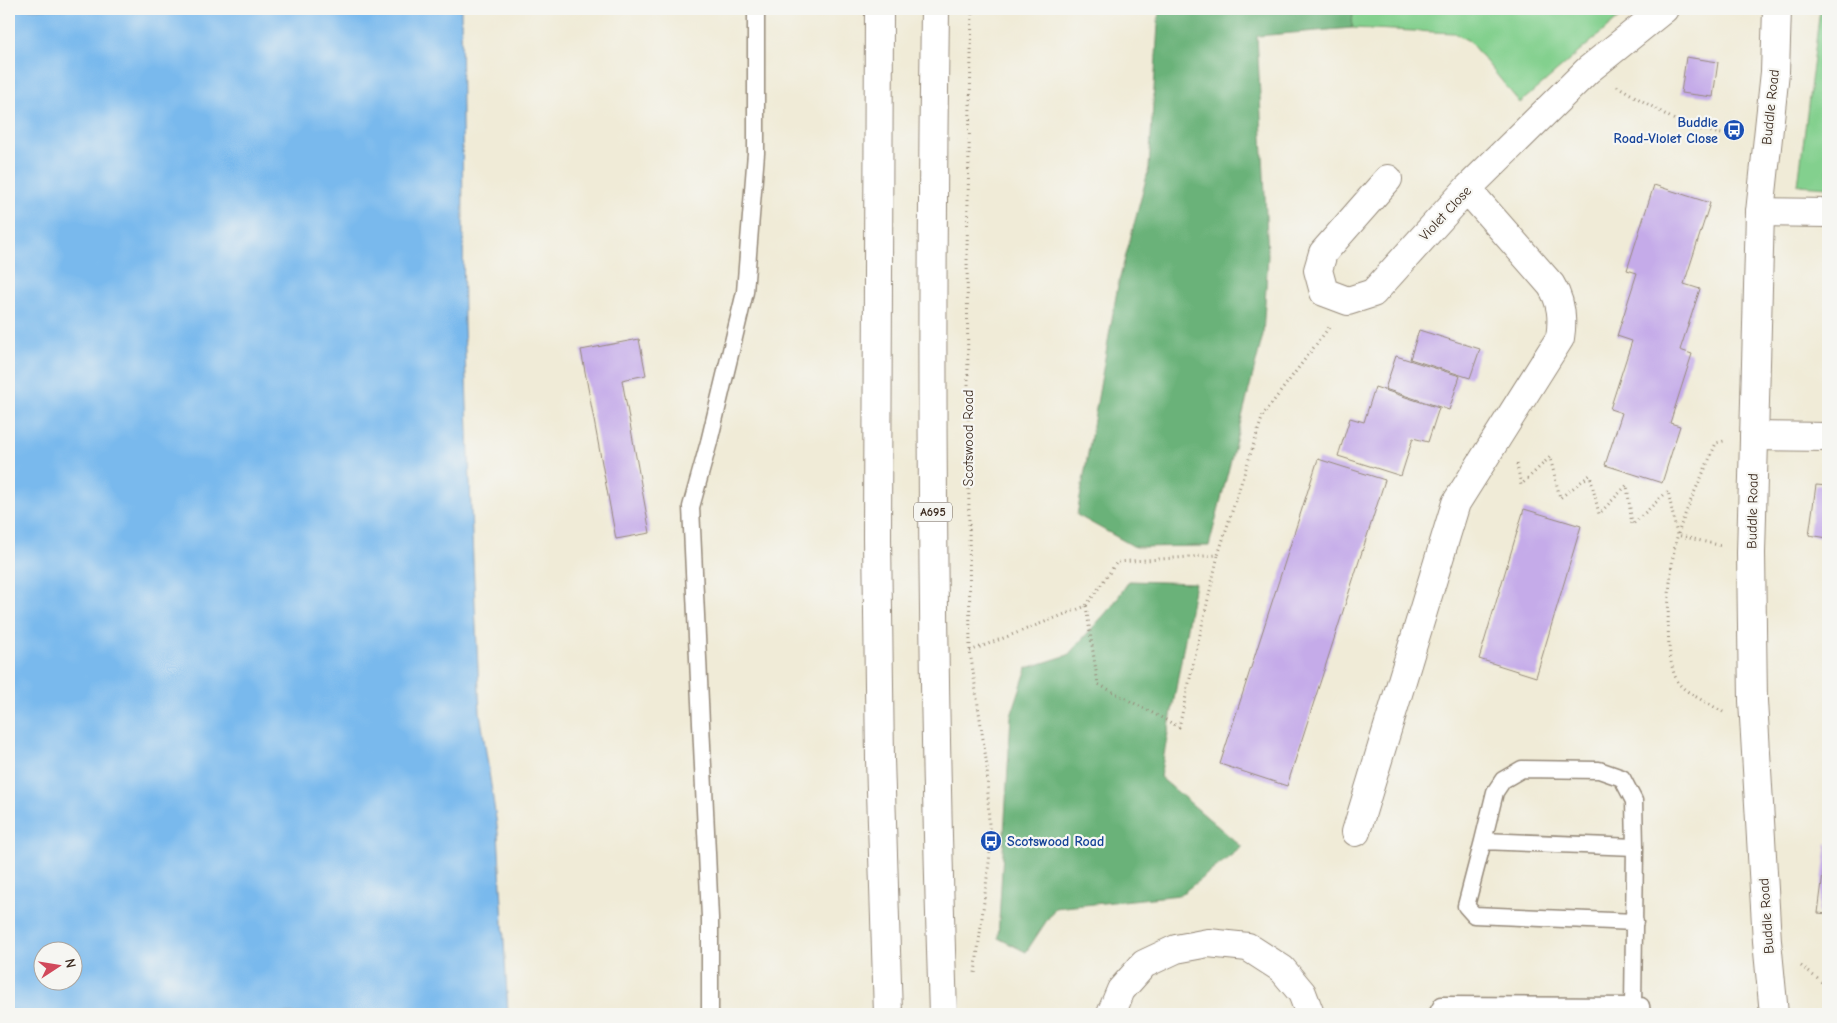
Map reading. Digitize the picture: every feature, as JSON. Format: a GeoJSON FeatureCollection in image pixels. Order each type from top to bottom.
{"type":"FeatureCollection","features":[{"type":"Feature","properties":{"kind":"street"},"geometry":{"type":"LineString","coordinates":[[879,9],[877,538],[880,759],[888,1014]]}},
{"type":"Feature","properties":{"kind":"street","name":"A695"},"geometry":{"type":"LineString","coordinates":[[935,9],[932,395],[934,652],[943,1014]]}},
{"type":"Feature","properties":{"kind":"street","name":"Violet Close"},"geometry":{"type":"LineString","coordinates":[[1348,302],[1373,292],[1467,189],[1588,70],[1664,9]]}},
{"type":"Feature","properties":{"kind":"street","name":"Buddle Road"},"geometry":{"type":"LineString","coordinates":[[1774,1014],[1767,941],[1754,730],[1751,552],[1760,212],[1775,72],[1777,9]]}},
{"type":"Feature","properties":{"kind":"street"},"geometry":{"type":"LineString","coordinates":[[1348,302],[1324,292],[1318,270],[1323,253],[1388,179]]}},
{"type":"Feature","properties":{"kind":"street"},"geometry":{"type":"LineString","coordinates":[[1356,832],[1456,503],[1560,338],[1562,328],[1558,296],[1551,285],[1467,189]]}},
{"type":"Feature","properties":{"kind":"street"},"geometry":{"type":"LineString","coordinates":[[1760,212],[1828,212]]}},
{"type":"Feature","properties":{"kind":"street"},"geometry":{"type":"LineString","coordinates":[[1754,436],[1828,437]]}},
{"type":"Feature","properties":{"kind":"street"},"geometry":{"type":"LineString","coordinates":[[1112,1014],[1121,990],[1144,964],[1176,949],[1208,943],[1248,947],[1282,969],[1302,992],[1310,1014]]}},
{"type":"Feature","properties":{"kind":"lane"},"geometry":{"type":"LineString","coordinates":[[710,1014],[710,918],[691,507],[709,442],[745,292],[756,153],[756,9]]}},
{"type":"Feature","properties":{"kind":"lane"},"geometry":{"type":"LineString","coordinates":[[1437,1014],[1442,1005],[1637,1010],[1634,800],[1622,778],[1599,770],[1522,769],[1503,780],[1495,792],[1466,906],[1474,915],[1635,922]]}},
{"type":"Feature","properties":{"kind":"lane"},"geometry":{"type":"LineString","coordinates":[[1483,840],[1635,847]]}},
{"type":"Feature","properties":{"kind":"path","name":"Scotswood Road"},"geometry":{"type":"LineString","coordinates":[[972,9],[967,249],[970,651],[987,766],[990,854],[974,976]]}},
{"type":"Feature","properties":{"kind":"path"},"geometry":{"type":"LineString","coordinates":[[1588,70],[1686,126],[1766,145]]}},
{"type":"Feature","properties":{"kind":"path"},"geometry":{"type":"LineString","coordinates":[[1086,606],[1098,684],[1179,728],[1218,554],[1263,415],[1348,302]]}},
{"type":"Feature","properties":{"kind":"path"},"geometry":{"type":"LineString","coordinates":[[1754,436],[1716,443],[1677,535],[1672,570],[1668,627],[1672,671],[1681,686],[1754,730]]}},
{"type":"Feature","properties":{"kind":"path"},"geometry":{"type":"LineString","coordinates":[[1516,459],[1521,485],[1550,457],[1560,498],[1590,475],[1599,514],[1627,485],[1632,525],[1668,491],[1677,535]]}},
{"type":"Feature","properties":{"kind":"path"},"geometry":{"type":"LineString","coordinates":[[1677,535],[1751,552]]}},
{"type":"Feature","properties":{"kind":"path"},"geometry":{"type":"LineString","coordinates":[[970,651],[1086,606],[1117,562],[1218,554]]}},
{"type":"Feature","properties":{"kind":"green space"},"geometry":{"type":"Polygon","coordinates":[[[1159,9],[1353,9],[1352,28],[1257,36],[1268,255],[1263,335],[1209,546],[1135,547],[1077,515],[1118,285],[1149,168],[1159,9]]]}},
{"type":"Feature","properties":{"kind":"green space"},"geometry":{"type":"Polygon","coordinates":[[[1353,9],[1629,9],[1520,103],[1469,41],[1454,33],[1352,28],[1353,9]]]}},
{"type":"Feature","properties":{"kind":"green space"},"geometry":{"type":"Polygon","coordinates":[[[1820,9],[1828,9],[1828,187],[1798,185],[1820,9]]]}},
{"type":"Feature","properties":{"kind":"green space"},"geometry":{"type":"Polygon","coordinates":[[[1129,581],[1195,583],[1160,777],[1242,847],[1180,895],[1055,908],[1026,952],[998,938],[1011,716],[1027,668],[1068,655],[1112,606],[1129,581]]]}},
{"type":"Feature","properties":{"kind":"water"},"geometry":{"type":"Polygon","coordinates":[[[9,9],[461,9],[464,326],[480,712],[498,832],[508,1014],[9,1014],[9,9]]]}},
{"type":"Feature","properties":{"kind":"building"},"geometry":{"type":"Polygon","coordinates":[[[1686,57],[1718,62],[1713,97],[1681,93],[1686,57]]]}},
{"type":"Feature","properties":{"kind":"building"},"geometry":{"type":"Polygon","coordinates":[[[1654,185],[1710,203],[1684,284],[1700,289],[1680,350],[1692,354],[1670,423],[1680,426],[1662,483],[1605,465],[1622,413],[1610,409],[1632,341],[1617,336],[1637,273],[1627,270],[1654,185]]]}},
{"type":"Feature","properties":{"kind":"building"},"geometry":{"type":"Polygon","coordinates":[[[1419,330],[1480,349],[1470,378],[1410,359],[1419,330]]]}},
{"type":"Feature","properties":{"kind":"building"},"geometry":{"type":"Polygon","coordinates":[[[639,339],[646,375],[622,380],[650,533],[616,539],[581,350],[639,339]]]}},
{"type":"Feature","properties":{"kind":"building"},"geometry":{"type":"Polygon","coordinates":[[[1396,356],[1460,376],[1449,410],[1385,389],[1396,356]]]}},
{"type":"Feature","properties":{"kind":"building"},"geometry":{"type":"Polygon","coordinates":[[[1375,387],[1439,408],[1428,442],[1413,438],[1401,476],[1338,456],[1350,418],[1364,422],[1375,387]]]}},
{"type":"Feature","properties":{"kind":"building"},"geometry":{"type":"Polygon","coordinates":[[[1318,459],[1385,480],[1287,786],[1220,764],[1318,459]]]}},
{"type":"Feature","properties":{"kind":"building"},"geometry":{"type":"Polygon","coordinates":[[[1816,485],[1828,486],[1828,538],[1809,535],[1816,485]]]}},
{"type":"Feature","properties":{"kind":"building"},"geometry":{"type":"Polygon","coordinates":[[[1524,509],[1581,526],[1536,677],[1479,659],[1524,509]]]}},
{"type":"Feature","properties":{"kind":"building"},"geometry":{"type":"Polygon","coordinates":[[[1828,843],[1828,914],[1818,913],[1828,843]]]}},
{"type":"Feature","properties":{"kind":"place","name":"Buddle Road-Violet Close"},"geometry":{"type":"Point","coordinates":[1734,130]}},
{"type":"Feature","properties":{"kind":"place","name":"Scotswood Road"},"geometry":{"type":"Point","coordinates":[991,841]}}]}
